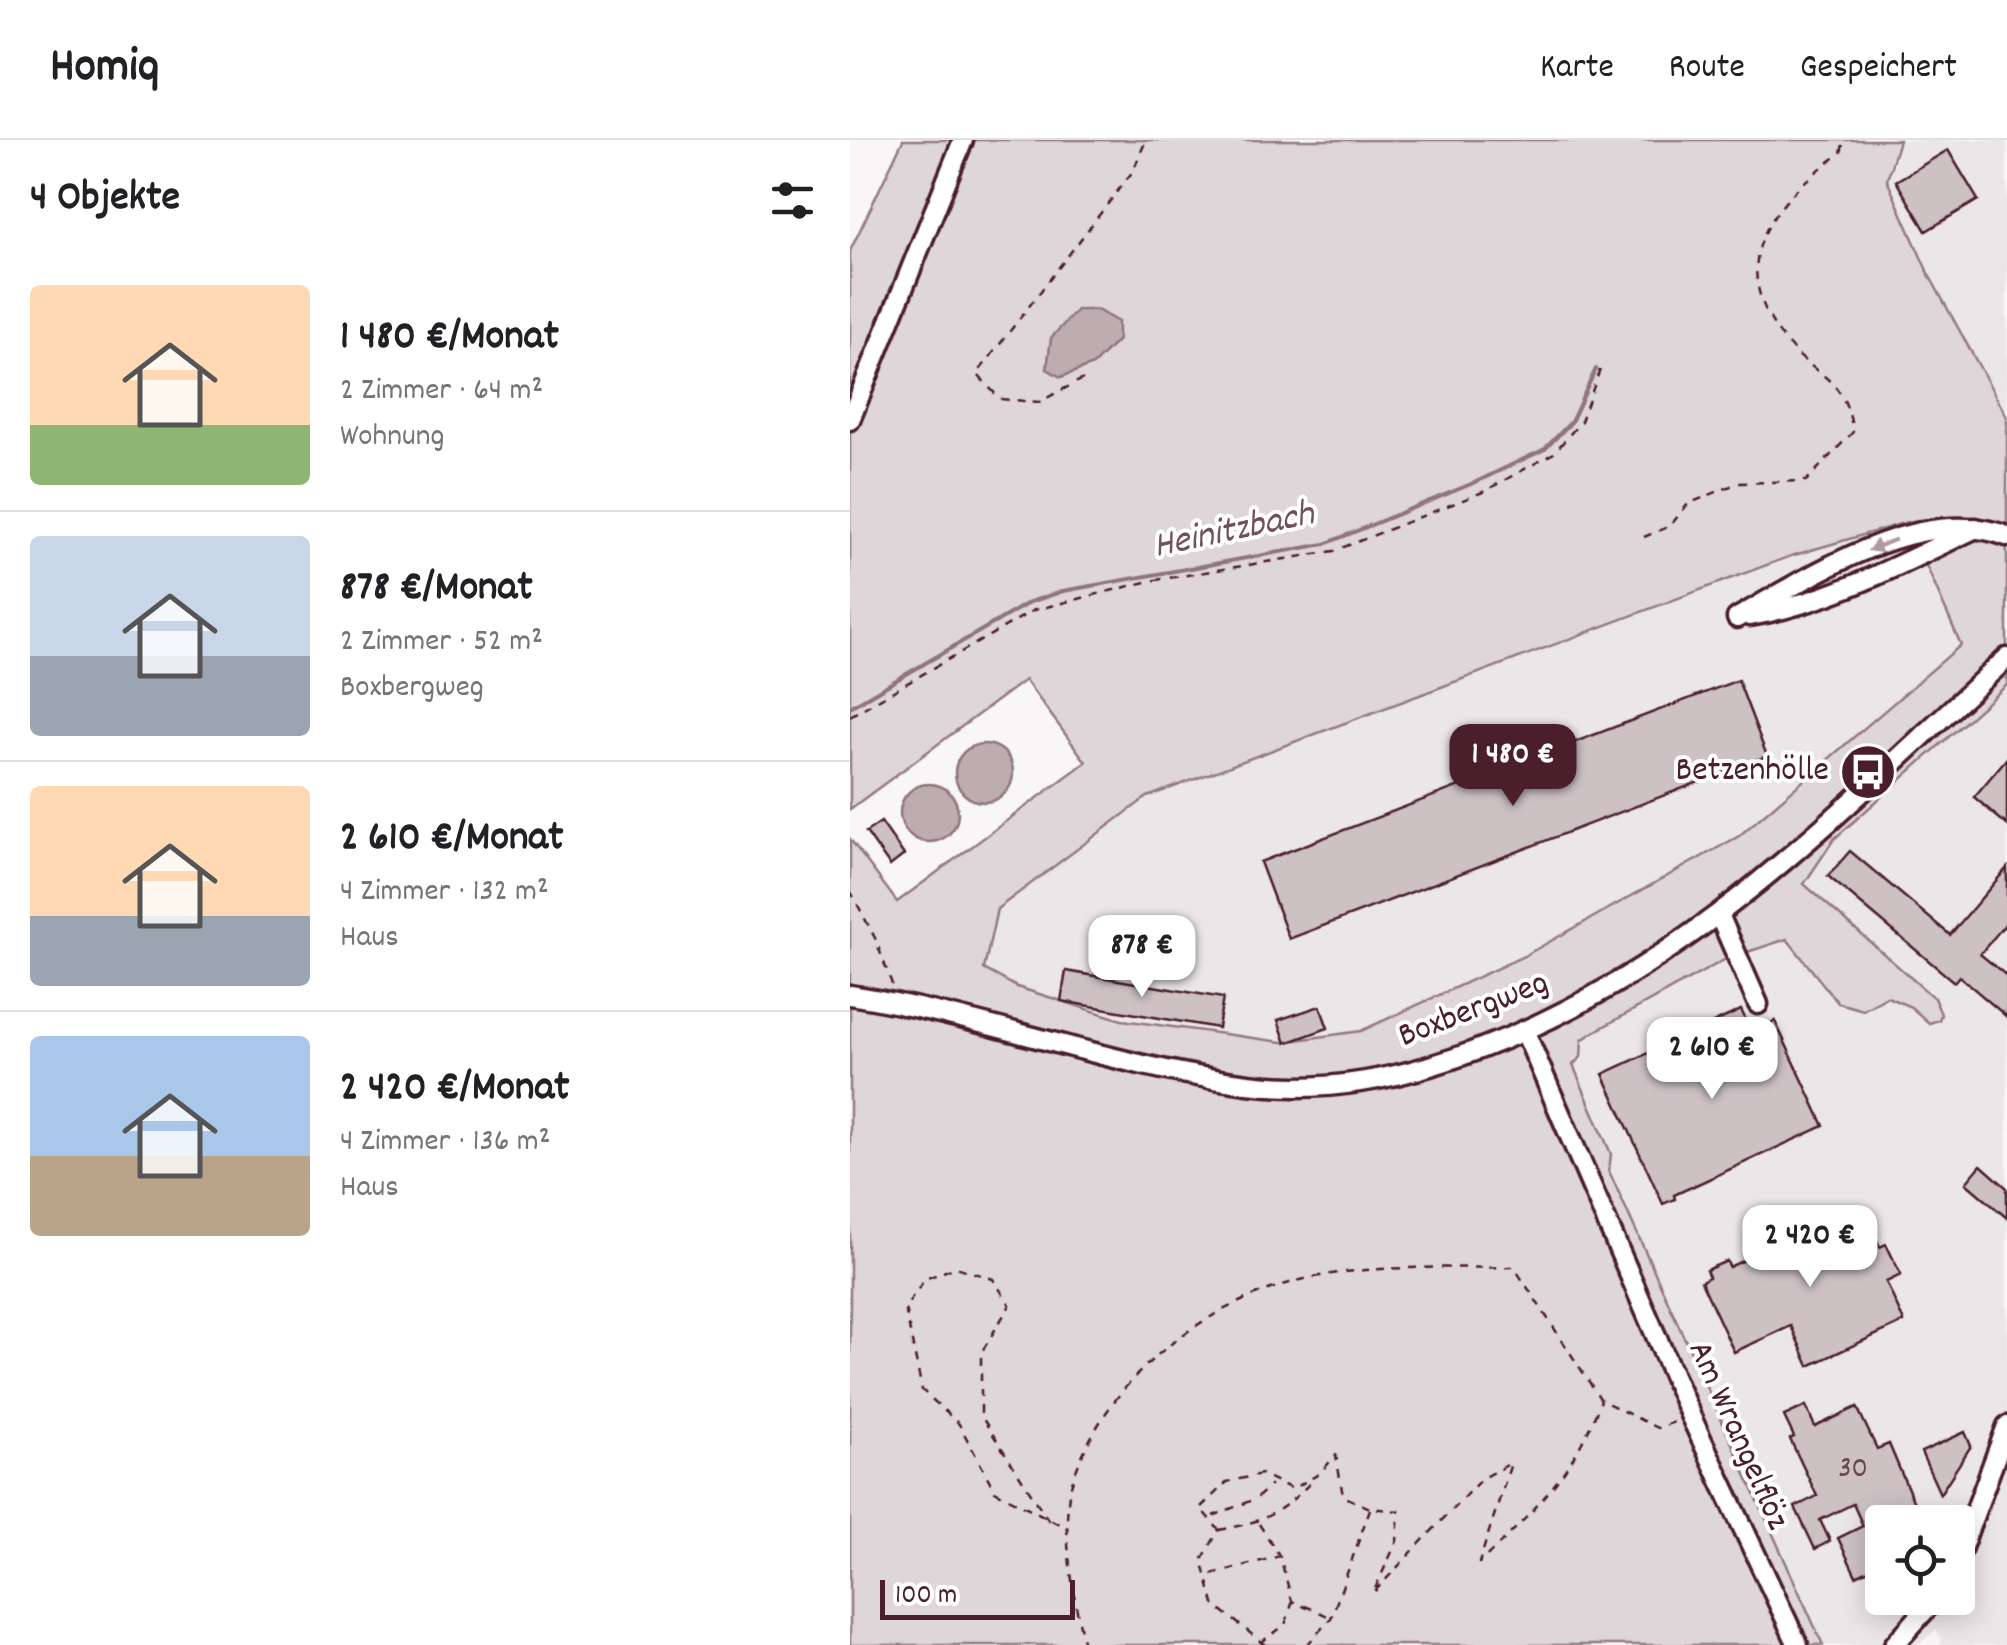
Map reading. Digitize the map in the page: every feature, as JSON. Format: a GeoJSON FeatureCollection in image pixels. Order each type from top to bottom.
{"type":"FeatureCollection","features":[{"type":"Feature","properties":{"kind":"street"},"geometry":{"type":"LineString","coordinates":[[850,420],[963,140]]}},
{"type":"Feature","properties":{"kind":"street"},"geometry":{"type":"LineString","coordinates":[[1976,528],[1913,562],[1851,586],[1777,611],[1736,618],[1817,574],[1910,534],[1958,525],[1976,528],[2007,536]]}},
{"type":"Feature","properties":{"kind":"street","name":"Boxbergweg"},"geometry":{"type":"LineString","coordinates":[[850,995],[1247,1084],[1311,1088],[1377,1082],[1525,1032],[1596,997],[1720,916],[1790,858],[2007,658]]}},
{"type":"Feature","properties":{"kind":"street"},"geometry":{"type":"LineString","coordinates":[[1720,916],[1758,1004]]}},
{"type":"Feature","properties":{"kind":"street","name":"Am Wrangelflöz"},"geometry":{"type":"LineString","coordinates":[[1525,1032],[1691,1417],[1798,1645]]}},
{"type":"Feature","properties":{"kind":"street"},"geometry":{"type":"LineString","coordinates":[[1975,1512],[2007,1426]]}},
{"type":"Feature","properties":{"kind":"street"},"geometry":{"type":"LineString","coordinates":[[1894,1645],[1921,1615]]}},
{"type":"Feature","properties":{"kind":"path"},"geometry":{"type":"LineString","coordinates":[[1083,379],[1039,402],[1000,399],[977,374],[1133,171],[1146,140]]}},
{"type":"Feature","properties":{"kind":"path"},"geometry":{"type":"LineString","coordinates":[[1644,537],[1670,526],[1688,504],[1738,482],[1806,481],[1853,432],[1848,404],[1830,377],[1784,340],[1754,274],[1759,238],[1783,203],[1841,153],[1844,140]]}},
{"type":"Feature","properties":{"kind":"path"},"geometry":{"type":"LineString","coordinates":[[850,716],[1048,605],[1150,581],[1334,551],[1484,492],[1554,454],[1581,421],[1601,367]]}},
{"type":"Feature","properties":{"kind":"path"},"geometry":{"type":"LineString","coordinates":[[850,890],[875,938],[899,1003]]}},
{"type":"Feature","properties":{"kind":"path"},"geometry":{"type":"LineString","coordinates":[[1049,1521],[981,1416],[981,1353],[1010,1305],[993,1279],[975,1273],[956,1268],[925,1279],[905,1308],[922,1390],[959,1424],[995,1491],[1049,1521],[1068,1528]]}},
{"type":"Feature","properties":{"kind":"path"},"geometry":{"type":"LineString","coordinates":[[1084,1645],[1068,1528],[1071,1487],[1110,1402],[1149,1360],[1226,1308],[1292,1282],[1356,1271],[1514,1268],[1601,1400],[1657,1428],[1691,1417]]}},
{"type":"Feature","properties":{"kind":"path"},"geometry":{"type":"LineString","coordinates":[[1258,1522],[1280,1556],[1292,1601],[1285,1624],[1262,1644],[1214,1604],[1210,1575],[1202,1560],[1219,1530],[1258,1522],[1282,1512],[1336,1456],[1343,1496],[1370,1508],[1399,1512],[1397,1541],[1372,1593],[1482,1478],[1511,1463],[1480,1564],[1536,1512],[1586,1440],[1601,1400]]}},
{"type":"Feature","properties":{"kind":"path"},"geometry":{"type":"LineString","coordinates":[[1219,1530],[1212,1517],[1200,1508],[1226,1482],[1260,1474],[1272,1484],[1292,1489],[1319,1474]]}},
{"type":"Feature","properties":{"kind":"path"},"geometry":{"type":"LineString","coordinates":[[1212,1517],[1256,1498],[1272,1484]]}},
{"type":"Feature","properties":{"kind":"path"},"geometry":{"type":"LineString","coordinates":[[1306,1645],[1331,1618],[1370,1508]]}},
{"type":"Feature","properties":{"kind":"path"},"geometry":{"type":"LineString","coordinates":[[1210,1575],[1280,1556]]}},
{"type":"Feature","properties":{"kind":"path"},"geometry":{"type":"LineString","coordinates":[[1292,1601],[1331,1618]]}},
{"type":"Feature","properties":{"kind":"path"},"geometry":{"type":"LineString","coordinates":[[1292,1601],[1307,1608]]}},
{"type":"Feature","properties":{"kind":"shaded area"},"geometry":{"type":"Polygon","coordinates":[[[903,140],[1899,140],[1887,180],[1928,273],[2007,417],[2007,685],[1834,839],[1804,884],[1934,998],[1941,1014],[1939,1020],[1929,1023],[1911,1007],[1887,997],[1863,1010],[1838,1003],[1787,939],[1726,959],[1592,1033],[1582,1040],[1581,1057],[1573,1065],[1611,1154],[1609,1171],[1823,1645],[850,1645],[850,839],[897,902],[1086,762],[1025,680],[850,809],[850,251],[903,140]],[[1907,522],[1791,556],[1147,797],[997,909],[984,969],[1017,987],[1122,1020],[1282,1042],[1361,1031],[1524,956],[1739,836],[1961,645],[1907,522]]]}},
{"type":"Feature","properties":{"kind":"shaded area"},"geometry":{"type":"Polygon","coordinates":[[[1899,140],[2007,140],[2007,486],[1789,230],[1895,165],[1899,140]]]}},
{"type":"Feature","properties":{"kind":"shaded area"},"geometry":{"type":"Polygon","coordinates":[[[1077,310],[1097,310],[1118,322],[1118,340],[1093,365],[1061,377],[1047,369],[1051,338],[1077,310]]]}},
{"type":"Feature","properties":{"kind":"shaded area"},"geometry":{"type":"Polygon","coordinates":[[[1908,522],[1961,646],[1739,836],[1524,956],[1361,1031],[1283,1042],[1122,1020],[1017,987],[984,969],[997,909],[1147,797],[1791,556],[1908,522]]]}},
{"type":"Feature","properties":{"kind":"shaded area"},"geometry":{"type":"Polygon","coordinates":[[[2007,685],[2007,1645],[1939,1645],[1942,1641],[1936,1629],[1918,1645],[1823,1645],[1609,1171],[1611,1154],[1573,1065],[1581,1057],[1582,1040],[1592,1033],[1726,959],[1788,938],[1839,1003],[1877,1004],[1887,997],[1911,1007],[1928,1022],[1934,998],[1804,884],[1834,839],[2007,685]]]}},
{"type":"Feature","properties":{"kind":"shaded area"},"geometry":{"type":"Polygon","coordinates":[[[984,744],[1005,752],[1013,773],[1005,794],[984,802],[963,794],[955,773],[963,752],[984,744]]]}},
{"type":"Feature","properties":{"kind":"shaded area"},"geometry":{"type":"Polygon","coordinates":[[[929,784],[950,792],[958,813],[950,834],[929,842],[908,834],[900,813],[908,792],[929,784]]]}},
{"type":"Feature","properties":{"kind":"building"},"geometry":{"type":"Polygon","coordinates":[[[1948,150],[1978,200],[1926,231],[1896,181],[1948,150]]]}},
{"type":"Feature","properties":{"kind":"building"},"geometry":{"type":"Polygon","coordinates":[[[1738,680],[1767,756],[1289,939],[1260,862],[1738,680]]]}},
{"type":"Feature","properties":{"kind":"building"},"geometry":{"type":"Polygon","coordinates":[[[2007,758],[2007,825],[1974,797],[2007,758]]]}},
{"type":"Feature","properties":{"kind":"building"},"geometry":{"type":"Polygon","coordinates":[[[881,822],[904,855],[890,866],[866,832],[881,822]]]}},
{"type":"Feature","properties":{"kind":"building"},"geometry":{"type":"Polygon","coordinates":[[[1850,851],[1950,935],[2007,868],[2007,922],[1980,954],[2007,976],[2007,1017],[1959,976],[1954,982],[1828,876],[1850,851]]]}},
{"type":"Feature","properties":{"kind":"building"},"geometry":{"type":"Polygon","coordinates":[[[1066,971],[1223,998],[1218,1028],[1061,1001],[1066,971]]]}},
{"type":"Feature","properties":{"kind":"building"},"geometry":{"type":"Polygon","coordinates":[[[1320,1006],[1328,1028],[1286,1043],[1278,1020],[1320,1006]]]}},
{"type":"Feature","properties":{"kind":"building"},"geometry":{"type":"Polygon","coordinates":[[[1741,1010],[1752,1032],[1775,1021],[1824,1126],[1674,1195],[1675,1199],[1663,1204],[1603,1074],[1741,1010]]]}},
{"type":"Feature","properties":{"kind":"building"},"geometry":{"type":"Polygon","coordinates":[[[1981,1165],[2007,1188],[2007,1218],[1966,1183],[1981,1165]]]}},
{"type":"Feature","properties":{"kind":"building"},"geometry":{"type":"Polygon","coordinates":[[[1861,1207],[1880,1247],[1886,1244],[1901,1275],[1886,1282],[1904,1322],[1809,1366],[1791,1326],[1734,1352],[1701,1281],[1709,1277],[1706,1270],[1727,1261],[1729,1267],[1861,1207]]]}},
{"type":"Feature","properties":{"kind":"building"},"geometry":{"type":"Polygon","coordinates":[[[1806,1406],[1815,1427],[1857,1407],[1877,1449],[1889,1444],[1915,1505],[1865,1505],[1865,1572],[1856,1576],[1838,1538],[1863,1526],[1853,1504],[1820,1520],[1830,1541],[1815,1549],[1795,1507],[1817,1496],[1790,1439],[1794,1437],[1784,1416],[1806,1406]]]}},
{"type":"Feature","properties":{"kind":"building"},"geometry":{"type":"Polygon","coordinates":[[[1965,1432],[1971,1446],[1940,1494],[1921,1452],[1965,1432]]]}},
{"type":"Feature","properties":{"kind":"waterway","name":"Heinitzbach"},"geometry":{"type":"LineString","coordinates":[[850,707],[1030,602],[1063,591],[1325,544],[1476,482],[1545,449],[1571,422],[1596,369]]}},
{"type":"Feature","properties":{"kind":"place","name":"Betzenhölle"},"geometry":{"type":"Point","coordinates":[1868,772]}}]}
